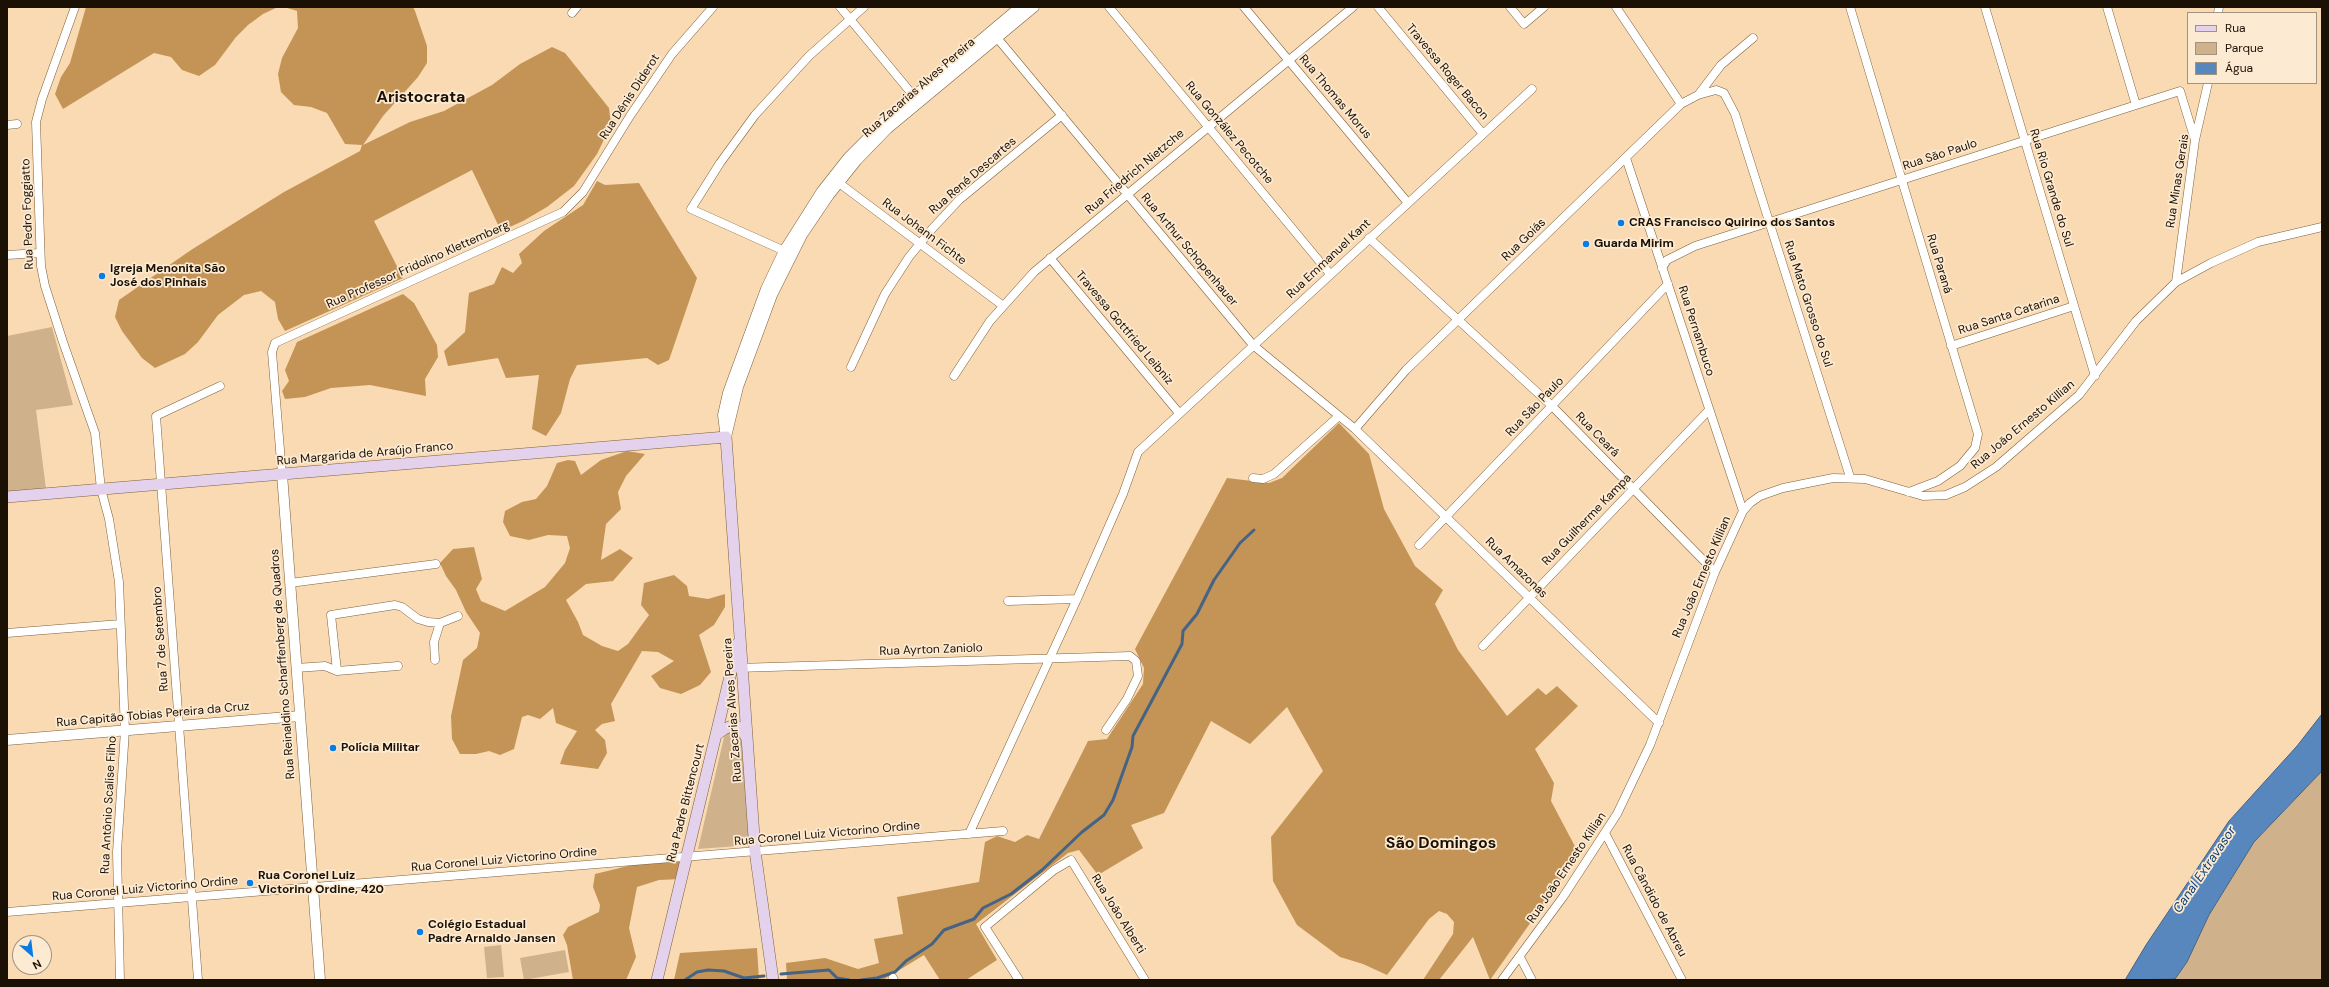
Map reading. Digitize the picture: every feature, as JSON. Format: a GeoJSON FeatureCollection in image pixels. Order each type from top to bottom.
{"type":"FeatureCollection","features":[{"type":"Feature","properties":{"kind":"main road","name":"Rua Margarida de Araújo Franco"},"geometry":{"type":"LineString","coordinates":[[7,497],[726,437]]}},
{"type":"Feature","properties":{"kind":"main road","name":"Rua Zacarias Alves Pereira"},"geometry":{"type":"LineString","coordinates":[[726,437],[741,633]]}},
{"type":"Feature","properties":{"kind":"main road","name":"Rua Padre Bittencourt"},"geometry":{"type":"LineString","coordinates":[[657,980],[716,735],[722,712],[738,668],[741,633]]}},
{"type":"Feature","properties":{"kind":"main road","name":"Rua Zacarias Alves Pereira"},"geometry":{"type":"LineString","coordinates":[[738,668],[747,714],[756,851],[773,980]]}},
{"type":"Feature","properties":{"kind":"main road"},"geometry":{"type":"LineString","coordinates":[[722,712],[734,720],[747,714]]}},
{"type":"Feature","properties":{"kind":"main road"},"geometry":{"type":"LineString","coordinates":[[716,735],[724,728],[734,725],[742,729],[748,741]]}},
{"type":"Feature","properties":{"kind":"street","name":"Rua Pedro Foggiatto"},"geometry":{"type":"LineString","coordinates":[[74,7],[42,99],[36,122],[40,253],[45,286],[95,433],[101,489]]}},
{"type":"Feature","properties":{"kind":"street","name":"Rua Dênis Diderot"},"geometry":{"type":"LineString","coordinates":[[573,204],[587,187],[630,116],[672,54],[713,7]]}},
{"type":"Feature","properties":{"kind":"street"},"geometry":{"type":"LineString","coordinates":[[840,7],[916,99]]}},
{"type":"Feature","properties":{"kind":"street"},"geometry":{"type":"LineString","coordinates":[[788,253],[691,209],[720,163],[755,115],[798,67],[864,7]]}},
{"type":"Feature","properties":{"kind":"street","name":"Rua Zacarias Alves Pereira"},"geometry":{"type":"LineString","coordinates":[[994,34],[1020,7]]}},
{"type":"Feature","properties":{"kind":"street","name":"Rua Zacarias Alves Pereira"},"geometry":{"type":"LineString","coordinates":[[726,437],[743,373],[788,253],[813,218],[835,180],[873,144],[916,99],[994,34],[1034,7]]}},
{"type":"Feature","properties":{"kind":"street","name":"Rua González Pecotche"},"geometry":{"type":"LineString","coordinates":[[1109,7],[1330,274]]}},
{"type":"Feature","properties":{"kind":"street","name":"Rua Thomas Morus"},"geometry":{"type":"LineString","coordinates":[[1244,7],[1408,203]]}},
{"type":"Feature","properties":{"kind":"street","name":"Rua Friedrich Nietzche"},"geometry":{"type":"LineString","coordinates":[[954,376],[1002,305],[1050,258],[1354,7]]}},
{"type":"Feature","properties":{"kind":"street","name":"Travessa Roger Bacon"},"geometry":{"type":"LineString","coordinates":[[1378,7],[1483,134]]}},
{"type":"Feature","properties":{"kind":"street"},"geometry":{"type":"LineString","coordinates":[[1510,7],[1524,24],[1544,7]]}},
{"type":"Feature","properties":{"kind":"street"},"geometry":{"type":"LineString","coordinates":[[1616,7],[1681,104]]}},
{"type":"Feature","properties":{"kind":"street","name":"Rua Paraná"},"geometry":{"type":"LineString","coordinates":[[1850,7],[1978,434],[1978,441],[1969,457],[1947,476],[1922,488],[1906,493]]}},
{"type":"Feature","properties":{"kind":"street","name":"Rua Rio Grande do Sul"},"geometry":{"type":"LineString","coordinates":[[1985,7],[2095,376]]}},
{"type":"Feature","properties":{"kind":"street"},"geometry":{"type":"LineString","coordinates":[[2106,7],[2136,105]]}},
{"type":"Feature","properties":{"kind":"street","name":"Rua Arthur Schopenhauer"},"geometry":{"type":"LineString","coordinates":[[994,34],[1253,345],[1356,429]]}},
{"type":"Feature","properties":{"kind":"street"},"geometry":{"type":"LineString","coordinates":[[1698,95],[1721,65],[1753,38]]}},
{"type":"Feature","properties":{"kind":"street","name":"Rua Minas Gerais"},"geometry":{"type":"LineString","coordinates":[[2176,282],[2195,140],[2208,84]]}},
{"type":"Feature","properties":{"kind":"street","name":"Rua Emmanuel Kant"},"geometry":{"type":"LineString","coordinates":[[969,834],[1077,599],[1123,494],[1135,458],[1142,447],[1532,89]]}},
{"type":"Feature","properties":{"kind":"street","name":"Rua Goiás"},"geometry":{"type":"LineString","coordinates":[[1356,429],[1406,370],[1681,104],[1698,95],[1716,90],[1724,93]]}},
{"type":"Feature","properties":{"kind":"street","name":"Rua São Paulo"},"geometry":{"type":"LineString","coordinates":[[1662,268],[1668,260],[1685,250],[2180,91],[2195,140]]}},
{"type":"Feature","properties":{"kind":"street","name":"Rua Mato Grosso do Sul"},"geometry":{"type":"LineString","coordinates":[[1724,93],[1735,114],[1850,477]]}},
{"type":"Feature","properties":{"kind":"street","name":"Rua René Descartes"},"geometry":{"type":"LineString","coordinates":[[851,367],[885,294],[920,243],[960,200],[1062,115]]}},
{"type":"Feature","properties":{"kind":"street"},"geometry":{"type":"LineString","coordinates":[[7,124],[17,124]]}},
{"type":"Feature","properties":{"kind":"street","name":"Rua Pernambuco"},"geometry":{"type":"LineString","coordinates":[[1626,158],[1743,511]]}},
{"type":"Feature","properties":{"kind":"street","name":"Rua Johann Fichte"},"geometry":{"type":"LineString","coordinates":[[835,180],[1002,305]]}},
{"type":"Feature","properties":{"kind":"street","name":"Rua Professor Fridolino Klettemberg"},"geometry":{"type":"LineString","coordinates":[[273,347],[279,341],[550,219],[573,204]]}},
{"type":"Feature","properties":{"kind":"street","name":"Rua João Ernesto Killian"},"geometry":{"type":"LineString","coordinates":[[1502,980],[1520,957],[1605,833],[1634,781],[1659,723],[1715,572],[1743,511],[1760,496],[1783,488],[1816,480],[1850,477],[1865,480],[1906,493],[1923,496],[1946,495],[1982,477],[2079,395],[2136,321],[2176,282],[2211,263],[2258,242],[2322,226]]}},
{"type":"Feature","properties":{"kind":"street","name":"Rua Ceará"},"geometry":{"type":"LineString","coordinates":[[1369,238],[1552,406],[1715,572]]}},
{"type":"Feature","properties":{"kind":"street"},"geometry":{"type":"LineString","coordinates":[[7,255],[40,253]]}},
{"type":"Feature","properties":{"kind":"street","name":"Travessa Gottfried Leibniz"},"geometry":{"type":"LineString","coordinates":[[1050,258],[1179,413]]}},
{"type":"Feature","properties":{"kind":"street","name":"Rua São Paulo"},"geometry":{"type":"LineString","coordinates":[[1419,545],[1668,284]]}},
{"type":"Feature","properties":{"kind":"street","name":"Rua Santa Catarina"},"geometry":{"type":"LineString","coordinates":[[1951,346],[2074,306]]}},
{"type":"Feature","properties":{"kind":"street","name":"Rua Reinaldino Scharffenberg de Quadros"},"geometry":{"type":"LineString","coordinates":[[273,347],[320,980]]}},
{"type":"Feature","properties":{"kind":"street","name":"Rua 7 de Setembro"},"geometry":{"type":"LineString","coordinates":[[198,980],[156,416],[220,386]]}},
{"type":"Feature","properties":{"kind":"street","name":"Rua Guilherme Kampa"},"geometry":{"type":"LineString","coordinates":[[1482,646],[1709,410]]}},
{"type":"Feature","properties":{"kind":"street"},"geometry":{"type":"LineString","coordinates":[[1253,478],[1263,479],[1274,474],[1339,416]]}},
{"type":"Feature","properties":{"kind":"street","name":"Rua Amazonas"},"geometry":{"type":"LineString","coordinates":[[1356,429],[1659,723]]}},
{"type":"Feature","properties":{"kind":"street","name":"Rua Antônio Scalise Filho"},"geometry":{"type":"LineString","coordinates":[[101,489],[109,520],[117,566],[125,730],[117,838],[120,980]]}},
{"type":"Feature","properties":{"kind":"street"},"geometry":{"type":"LineString","coordinates":[[290,583],[436,564]]}},
{"type":"Feature","properties":{"kind":"street"},"geometry":{"type":"LineString","coordinates":[[1008,601],[1077,599]]}},
{"type":"Feature","properties":{"kind":"street"},"geometry":{"type":"LineString","coordinates":[[337,671],[331,616],[395,605],[402,607],[418,619],[440,623],[458,616]]}},
{"type":"Feature","properties":{"kind":"street"},"geometry":{"type":"LineString","coordinates":[[436,660],[434,642],[440,623]]}},
{"type":"Feature","properties":{"kind":"street"},"geometry":{"type":"LineString","coordinates":[[7,633],[120,624]]}},
{"type":"Feature","properties":{"kind":"street","name":"Rua Ayrton Zaniolo"},"geometry":{"type":"LineString","coordinates":[[738,668],[1130,656],[1136,661],[1138,676],[1127,698],[1106,730]]}},
{"type":"Feature","properties":{"kind":"street"},"geometry":{"type":"LineString","coordinates":[[296,668],[325,666],[337,671],[398,666]]}},
{"type":"Feature","properties":{"kind":"street","name":"Rua Capitão Tobias Pereira da Cruz"},"geometry":{"type":"LineString","coordinates":[[7,740],[300,716]]}},
{"type":"Feature","properties":{"kind":"street","name":"Rua Coronel Luiz Victorino Ordine"},"geometry":{"type":"LineString","coordinates":[[7,912],[1003,831]]}},
{"type":"Feature","properties":{"kind":"street","name":"Rua Cândido de Abreu"},"geometry":{"type":"LineString","coordinates":[[1605,833],[1682,980]]}},
{"type":"Feature","properties":{"kind":"street","name":"Rua João Alberti"},"geometry":{"type":"LineString","coordinates":[[1018,980],[985,927],[1054,870],[1071,860],[1145,980]]}},
{"type":"Feature","properties":{"kind":"street"},"geometry":{"type":"LineString","coordinates":[[1520,957],[1532,980]]}},
{"type":"Feature","properties":{"kind":"green space"},"geometry":{"type":"Polygon","coordinates":[[[52,327],[73,405],[36,410],[46,489],[7,493],[7,336],[52,327]]]}},
{"type":"Feature","properties":{"kind":"green space"},"geometry":{"type":"Polygon","coordinates":[[[733,730],[741,735],[751,845],[698,849],[725,733],[733,730]]]}},
{"type":"Feature","properties":{"kind":"green space"},"geometry":{"type":"Polygon","coordinates":[[[2322,771],[2322,980],[2174,980],[2187,962],[2209,915],[2254,842],[2322,771]]]}},
{"type":"Feature","properties":{"kind":"green space"},"geometry":{"type":"Polygon","coordinates":[[[501,945],[504,977],[487,978],[484,947],[501,945]]]}},
{"type":"Feature","properties":{"kind":"green space"},"geometry":{"type":"Polygon","coordinates":[[[565,950],[569,972],[524,980],[520,958],[565,950]]]}},
{"type":"Feature","properties":{"kind":"shaded area"},"geometry":{"type":"Polygon","coordinates":[[[86,7],[278,7],[263,14],[248,25],[236,37],[215,65],[199,76],[182,70],[171,57],[154,53],[63,109],[55,94],[61,77],[70,63],[86,7]]]}},
{"type":"Feature","properties":{"kind":"shaded area"},"geometry":{"type":"Polygon","coordinates":[[[284,7],[413,7],[427,46],[427,63],[418,77],[383,116],[363,145],[410,122],[444,111],[492,85],[520,64],[552,47],[565,53],[609,108],[611,125],[597,154],[574,186],[547,207],[523,221],[501,231],[472,170],[374,221],[403,278],[285,331],[278,319],[275,302],[261,291],[244,295],[218,315],[198,342],[185,354],[155,368],[142,358],[122,331],[115,317],[119,300],[191,250],[284,192],[360,151],[362,145],[345,144],[327,113],[311,107],[294,105],[281,92],[278,74],[282,58],[298,28],[297,11],[284,7]]]}},
{"type":"Feature","properties":{"kind":"shaded area"},"geometry":{"type":"Polygon","coordinates":[[[597,181],[605,185],[639,183],[697,278],[669,360],[658,365],[647,358],[577,365],[570,379],[561,413],[546,436],[532,429],[539,375],[506,378],[498,358],[448,366],[444,351],[465,332],[469,293],[494,284],[502,267],[513,273],[522,263],[519,254],[544,231],[583,205],[597,181]]]}},
{"type":"Feature","properties":{"kind":"shaded area"},"geometry":{"type":"Polygon","coordinates":[[[403,294],[414,303],[437,345],[438,357],[425,379],[426,396],[370,385],[331,388],[305,397],[285,399],[282,391],[289,381],[285,370],[297,342],[403,294]]]}},
{"type":"Feature","properties":{"kind":"shaded area"},"geometry":{"type":"Polygon","coordinates":[[[1339,423],[1369,454],[1384,509],[1415,566],[1443,590],[1435,604],[1458,650],[1507,716],[1538,688],[1546,695],[1557,686],[1578,706],[1535,749],[1554,783],[1551,801],[1579,854],[1490,980],[1473,937],[1439,980],[1423,980],[1453,934],[1454,922],[1447,914],[1439,911],[1429,919],[1387,975],[1363,964],[1340,957],[1297,925],[1273,881],[1271,837],[1323,771],[1287,707],[1250,744],[1211,721],[1164,813],[1131,825],[1143,848],[1098,875],[1079,850],[1068,853],[976,924],[997,960],[966,980],[940,980],[924,955],[883,980],[787,980],[786,963],[825,958],[858,969],[879,963],[874,939],[903,934],[897,897],[979,882],[985,842],[997,836],[1015,842],[1027,835],[1039,839],[1088,741],[1107,739],[1143,684],[1144,668],[1135,649],[1227,478],[1269,483],[1282,478],[1339,423]]]}},
{"type":"Feature","properties":{"kind":"shaded area"},"geometry":{"type":"Polygon","coordinates":[[[627,451],[645,454],[626,476],[618,492],[621,509],[606,524],[601,560],[620,549],[633,558],[613,581],[586,584],[566,600],[583,635],[602,646],[618,651],[628,644],[649,615],[641,605],[644,583],[674,575],[687,586],[689,596],[708,599],[725,594],[725,607],[714,625],[699,635],[711,672],[700,685],[681,694],[660,688],[651,676],[674,661],[658,652],[642,651],[611,704],[615,721],[602,724],[595,730],[605,740],[607,753],[598,769],[560,764],[565,750],[577,731],[556,723],[553,708],[540,719],[528,715],[522,717],[514,749],[500,755],[489,751],[476,754],[460,754],[452,739],[451,716],[463,660],[477,648],[480,633],[466,612],[456,590],[446,576],[440,563],[453,549],[474,547],[482,579],[476,589],[481,601],[505,611],[545,587],[565,563],[570,548],[567,536],[548,535],[529,540],[510,536],[503,522],[505,511],[522,502],[536,499],[547,486],[557,463],[568,460],[575,461],[581,475],[601,460],[627,451]]]}},
{"type":"Feature","properties":{"kind":"shaded area"},"geometry":{"type":"Polygon","coordinates":[[[680,861],[681,879],[659,880],[637,887],[629,928],[636,957],[626,980],[573,980],[567,945],[563,935],[568,927],[599,912],[600,905],[593,887],[595,874],[636,864],[680,861]]]}},
{"type":"Feature","properties":{"kind":"shaded area"},"geometry":{"type":"Polygon","coordinates":[[[757,948],[759,980],[674,980],[680,953],[757,948]]]}},
{"type":"Feature","properties":{"kind":"water","name":"Canal Extravasor"},"geometry":{"type":"Polygon","coordinates":[[[2322,714],[2322,771],[2254,842],[2209,915],[2187,962],[2175,979],[2125,980],[2146,945],[2229,821],[2297,746],[2322,714]]]}},
{"type":"Feature","properties":{"kind":"waterway"},"geometry":{"type":"LineString","coordinates":[[861,980],[877,978],[895,972],[906,961],[932,944],[944,930],[974,919],[983,908],[1011,894],[1042,870],[1082,832],[1104,815],[1113,800],[1132,747],[1133,736],[1182,644],[1183,631],[1197,614],[1214,580],[1240,543],[1254,530]]}},
{"type":"Feature","properties":{"kind":"waterway"},"geometry":{"type":"LineString","coordinates":[[685,980],[697,972],[708,970],[724,971],[744,978],[764,976]]}},
{"type":"Feature","properties":{"kind":"waterway"},"geometry":{"type":"LineString","coordinates":[[781,974],[829,970],[837,978],[849,980]]}},
{"type":"Feature","properties":{"kind":"place","name":"CRAS Francisco Quirino dos Santos"},"geometry":{"type":"Point","coordinates":[1621,223]}},
{"type":"Feature","properties":{"kind":"place","name":"Guarda Mirim"},"geometry":{"type":"Point","coordinates":[1586,244]}},
{"type":"Feature","properties":{"kind":"place","name":"Igreja Menonita São José dos Pinhais"},"geometry":{"type":"Point","coordinates":[102,276]}},
{"type":"Feature","properties":{"kind":"place","name":"Polícia Militar"},"geometry":{"type":"Point","coordinates":[333,748]}},
{"type":"Feature","properties":{"kind":"place","name":"Rua Coronel Luiz Victorino Ordine, 420"},"geometry":{"type":"Point","coordinates":[250,883]}},
{"type":"Feature","properties":{"kind":"place","name":"Colégio Estadual Padre Arnaldo Jansen"},"geometry":{"type":"Point","coordinates":[420,932]}},
{"type":"Feature","properties":{"kind":"district","name":"Aristocrata"},"geometry":{"type":"Point","coordinates":[421,98]}},
{"type":"Feature","properties":{"kind":"district","name":"São Domingos"},"geometry":{"type":"Point","coordinates":[1441,844]}}]}
